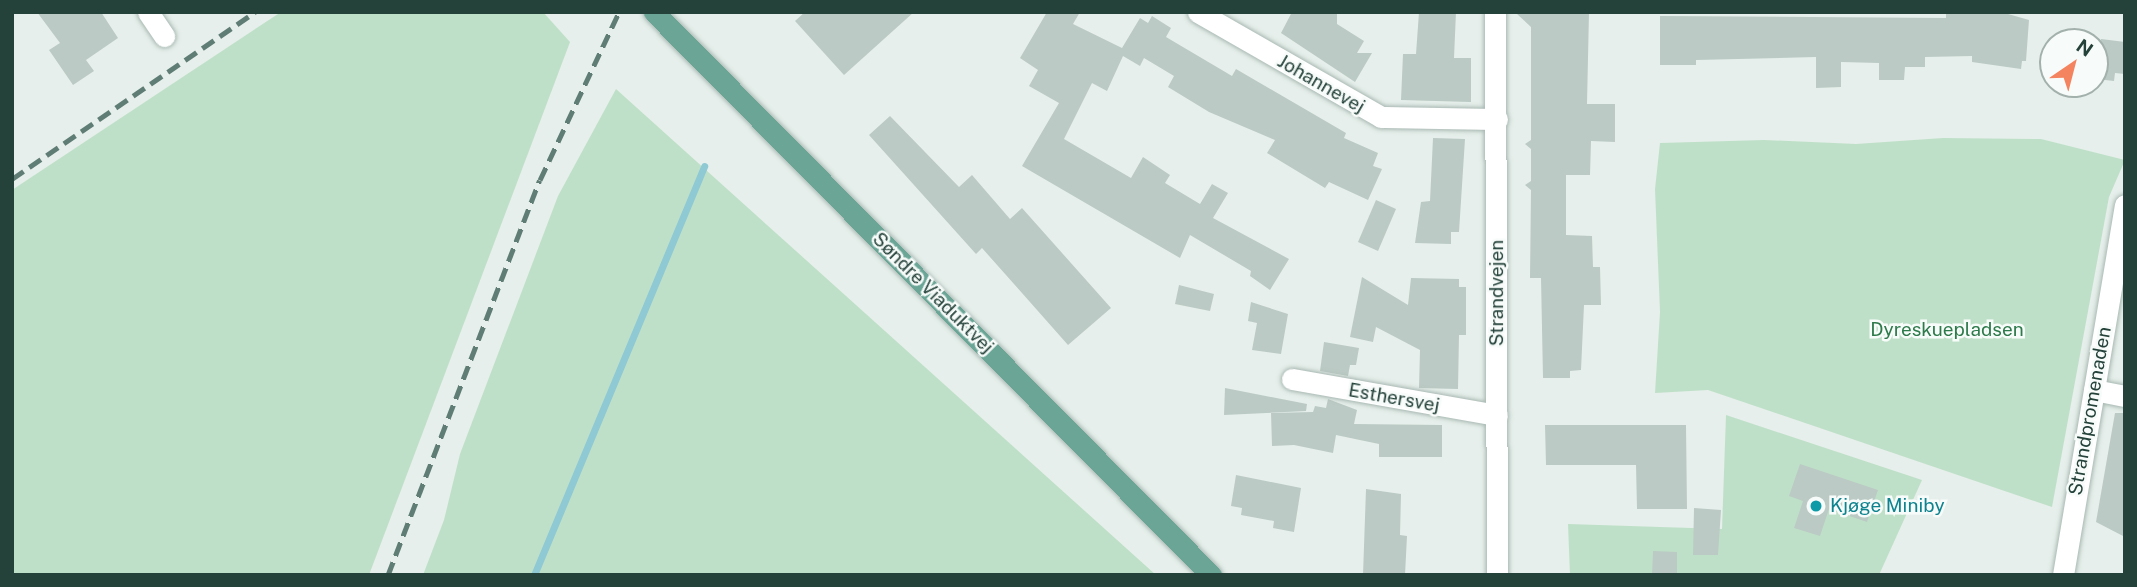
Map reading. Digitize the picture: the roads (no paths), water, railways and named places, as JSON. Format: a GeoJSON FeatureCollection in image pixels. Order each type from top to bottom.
{"type":"FeatureCollection","features":[{"type":"Feature","properties":{"kind":"main road","name":"Søndre Viaduktvej"},"geometry":{"type":"LineString","coordinates":[[654,12],[1211,575]]}},
{"type":"Feature","properties":{"kind":"street"},"geometry":{"type":"LineString","coordinates":[[148,12],[163,36]]}},
{"type":"Feature","properties":{"kind":"street","name":"Johannevej"},"geometry":{"type":"LineString","coordinates":[[1198,12],[1381,117],[1497,119]]}},
{"type":"Feature","properties":{"kind":"street","name":"Strandvejen"},"geometry":{"type":"LineString","coordinates":[[1495,12],[1497,575]]}},
{"type":"Feature","properties":{"kind":"street","name":"Strandpromenaden"},"geometry":{"type":"LineString","coordinates":[[2063,575],[2125,205]]}},
{"type":"Feature","properties":{"kind":"street","name":"Esthersvej"},"geometry":{"type":"LineString","coordinates":[[1292,379],[1497,415]]}},
{"type":"Feature","properties":{"kind":"street"},"geometry":{"type":"LineString","coordinates":[[2094,390],[2125,396]]}},
{"type":"Feature","properties":{"kind":"waterway"},"geometry":{"type":"LineString","coordinates":[[534,575],[704,166]]}},
{"type":"Feature","properties":{"kind":"railway"},"geometry":{"type":"LineString","coordinates":[[12,179],[255,12]]}},
{"type":"Feature","properties":{"kind":"railway"},"geometry":{"type":"LineString","coordinates":[[388,575],[540,180],[619,12]]}},
{"type":"Feature","properties":{"kind":"place","name":"Kjøge Miniby"},"geometry":{"type":"Point","coordinates":[1816,506]}},
{"type":"Feature","properties":{"kind":"park label","name":"Dyreskuepladsen"},"geometry":{"type":"Point","coordinates":[1947,330]}}]}
